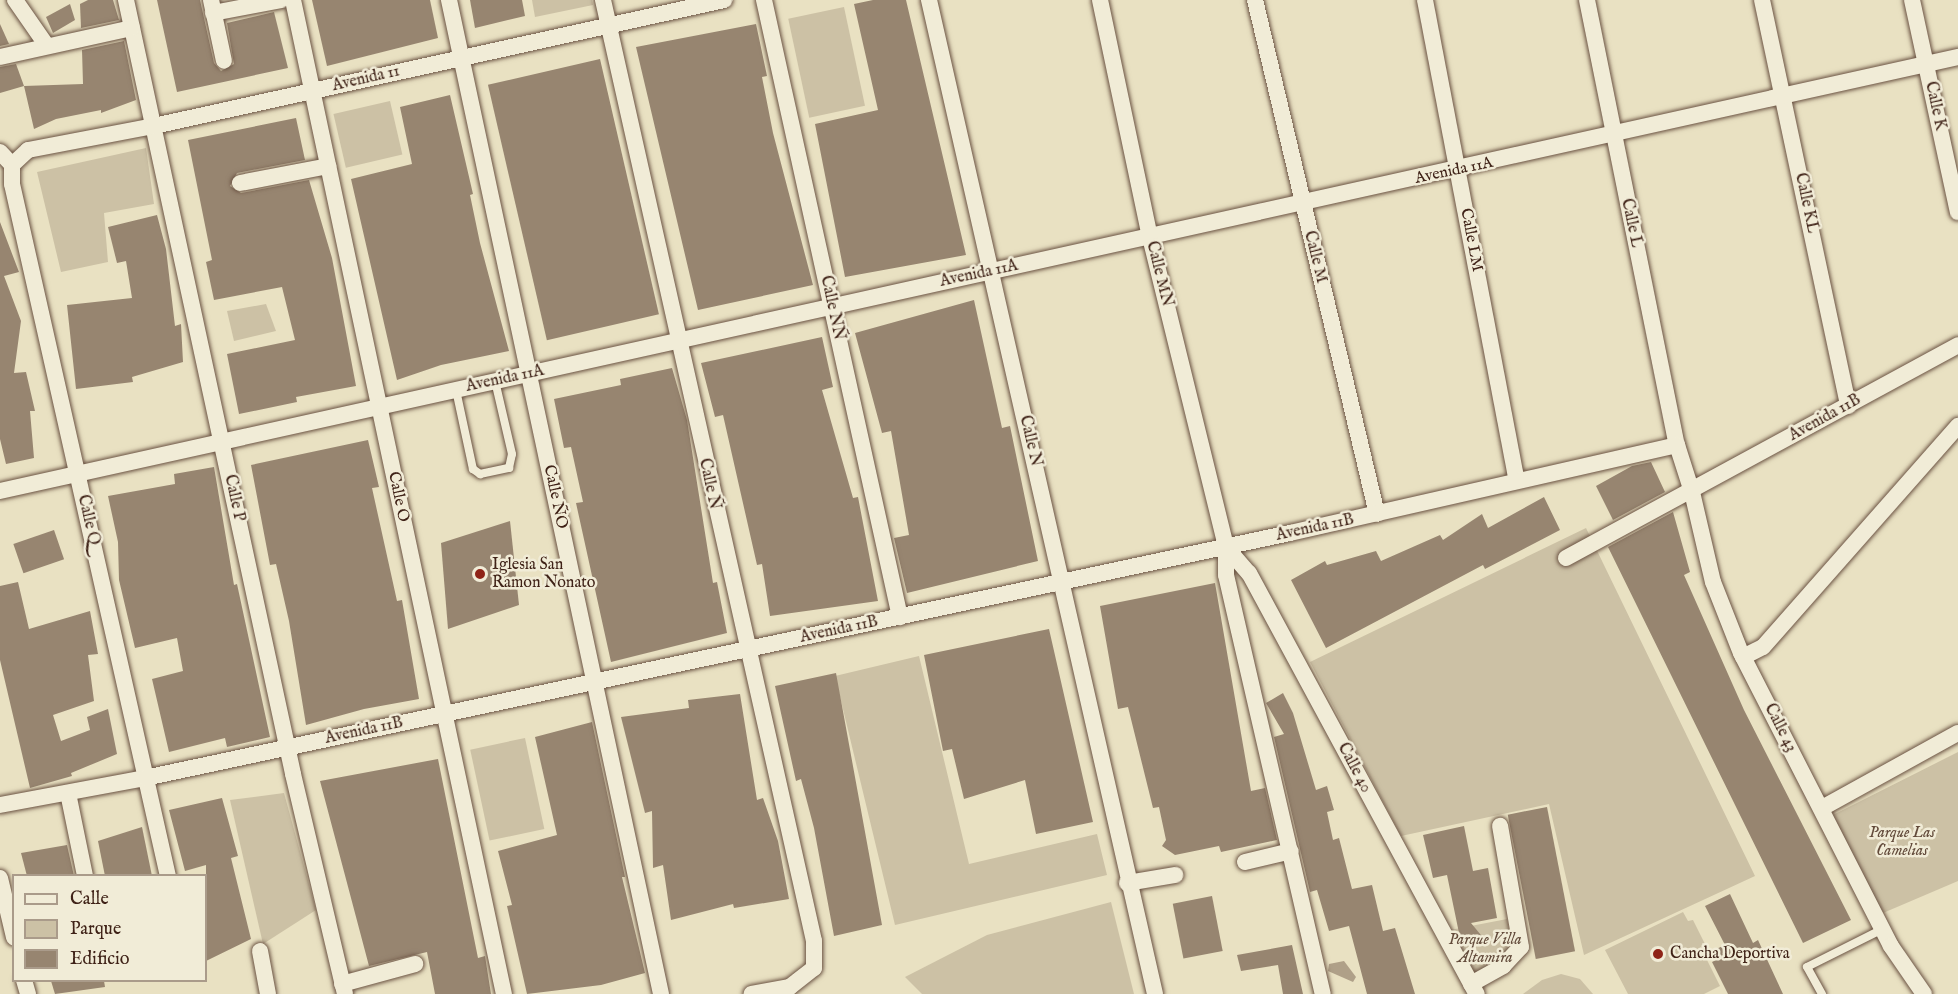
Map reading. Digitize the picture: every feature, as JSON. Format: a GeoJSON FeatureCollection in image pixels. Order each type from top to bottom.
{"type":"FeatureCollection","features":[{"type":"Feature","properties":{"kind":"street"},"geometry":{"type":"LineString","coordinates":[[15,0],[46,46]]}},
{"type":"Feature","properties":{"kind":"street","name":"Calle P"},"geometry":{"type":"LineString","coordinates":[[126,0],[287,748],[344,989]]}},
{"type":"Feature","properties":{"kind":"street"},"geometry":{"type":"LineString","coordinates":[[224,61],[212,7],[280,0]]}},
{"type":"Feature","properties":{"kind":"street","name":"Calle O"},"geometry":{"type":"LineString","coordinates":[[293,0],[504,994]]}},
{"type":"Feature","properties":{"kind":"street","name":"Calle ÑO"},"geometry":{"type":"LineString","coordinates":[[450,0],[661,994]]}},
{"type":"Feature","properties":{"kind":"street","name":"Calle Ñ"},"geometry":{"type":"LineString","coordinates":[[603,0],[746,650],[814,941],[814,968],[790,987],[752,994]]}},
{"type":"Feature","properties":{"kind":"street","name":"Avenida 11"},"geometry":{"type":"LineString","coordinates":[[12,165],[28,150],[154,126],[724,0]]}},
{"type":"Feature","properties":{"kind":"street","name":"Calle NÑ"},"geometry":{"type":"LineString","coordinates":[[764,0],[900,617]]}},
{"type":"Feature","properties":{"kind":"street","name":"Calle N"},"geometry":{"type":"LineString","coordinates":[[928,0],[1062,582],[1127,883],[1155,994]]}},
{"type":"Feature","properties":{"kind":"street","name":"Calle MN"},"geometry":{"type":"LineString","coordinates":[[1100,0],[1150,237],[1226,547]]}},
{"type":"Feature","properties":{"kind":"street","name":"Calle M"},"geometry":{"type":"LineString","coordinates":[[1255,0],[1377,514]]}},
{"type":"Feature","properties":{"kind":"street","name":"Calle LM"},"geometry":{"type":"LineString","coordinates":[[1425,0],[1516,479]]}},
{"type":"Feature","properties":{"kind":"street","name":"Calle L"},"geometry":{"type":"LineString","coordinates":[[1587,0],[1677,445]]}},
{"type":"Feature","properties":{"kind":"street","name":"Calle KL"},"geometry":{"type":"LineString","coordinates":[[1762,0],[1848,406]]}},
{"type":"Feature","properties":{"kind":"street","name":"Calle K"},"geometry":{"type":"LineString","coordinates":[[1912,0],[1958,212]]}},
{"type":"Feature","properties":{"kind":"street"},"geometry":{"type":"LineString","coordinates":[[0,57],[132,28]]}},
{"type":"Feature","properties":{"kind":"street","name":"Avenida 11A"},"geometry":{"type":"LineString","coordinates":[[0,491],[1302,202],[1458,171],[1613,133],[1958,57]]}},
{"type":"Feature","properties":{"kind":"street"},"geometry":{"type":"LineString","coordinates":[[0,152],[12,165]]}},
{"type":"Feature","properties":{"kind":"street","name":"Calle Q"},"geometry":{"type":"LineString","coordinates":[[12,165],[12,184],[168,874]]}},
{"type":"Feature","properties":{"kind":"street"},"geometry":{"type":"LineString","coordinates":[[240,183],[328,166]]}},
{"type":"Feature","properties":{"kind":"street","name":"Avenida 11B"},"geometry":{"type":"LineString","coordinates":[[1566,558],[1692,492],[1958,345]]}},
{"type":"Feature","properties":{"kind":"street"},"geometry":{"type":"LineString","coordinates":[[1743,657],[1762,647],[1958,426]]}},
{"type":"Feature","properties":{"kind":"street","name":"Avenida 11B"},"geometry":{"type":"LineString","coordinates":[[0,805],[145,778],[900,617],[1377,514],[1516,479],[1677,445]]}},
{"type":"Feature","properties":{"kind":"street","name":"Calle 43"},"geometry":{"type":"LineString","coordinates":[[1677,445],[1692,492],[1713,582],[1743,657],[1882,929],[1924,994]]}},
{"type":"Feature","properties":{"kind":"street"},"geometry":{"type":"LineString","coordinates":[[1226,547],[1226,575],[1323,994]]}},
{"type":"Feature","properties":{"kind":"street","name":"Calle 40"},"geometry":{"type":"LineString","coordinates":[[1226,547],[1249,573],[1474,989]]}},
{"type":"Feature","properties":{"kind":"street"},"geometry":{"type":"LineString","coordinates":[[1822,808],[1958,733]]}},
{"type":"Feature","properties":{"kind":"street"},"geometry":{"type":"LineString","coordinates":[[68,792],[85,874]]}},
{"type":"Feature","properties":{"kind":"street"},"geometry":{"type":"LineString","coordinates":[[1474,989],[1509,962],[1521,947],[1500,825]]}},
{"type":"Feature","properties":{"kind":"street"},"geometry":{"type":"LineString","coordinates":[[1245,862],[1291,851]]}},
{"type":"Feature","properties":{"kind":"street"},"geometry":{"type":"LineString","coordinates":[[1127,883],[1175,875]]}},
{"type":"Feature","properties":{"kind":"street"},"geometry":{"type":"LineString","coordinates":[[0,878],[12,929]]}},
{"type":"Feature","properties":{"kind":"street"},"geometry":{"type":"LineString","coordinates":[[260,951],[268,994]]}},
{"type":"Feature","properties":{"kind":"street"},"geometry":{"type":"LineString","coordinates":[[344,989],[415,964]]}},
{"type":"Feature","properties":{"kind":"lane"},"geometry":{"type":"LineString","coordinates":[[456,390],[473,469],[480,474],[509,468],[512,454],[495,381]]}},
{"type":"Feature","properties":{"kind":"lane"},"geometry":{"type":"LineString","coordinates":[[1822,994],[1808,966],[1882,929]]}},
{"type":"Feature","properties":{"kind":"green space"},"geometry":{"type":"Polygon","coordinates":[[[532,0],[592,0],[593,5],[535,17],[532,0]]]}},
{"type":"Feature","properties":{"kind":"green space"},"geometry":{"type":"Polygon","coordinates":[[[844,7],[865,106],[809,118],[788,19],[844,7]]]}},
{"type":"Feature","properties":{"kind":"green space"},"geometry":{"type":"Polygon","coordinates":[[[390,101],[402,155],[346,168],[333,114],[390,101]]]}},
{"type":"Feature","properties":{"kind":"green space"},"geometry":{"type":"Polygon","coordinates":[[[146,148],[154,204],[104,213],[108,262],[61,272],[37,172],[146,148]]]}},
{"type":"Feature","properties":{"kind":"green space"},"geometry":{"type":"Polygon","coordinates":[[[266,304],[276,331],[234,341],[227,311],[266,304]]]}},
{"type":"Feature","properties":{"kind":"green space"},"geometry":{"type":"Polygon","coordinates":[[[1586,528],[1755,876],[1584,955],[1549,804],[1401,836],[1310,662],[1586,528]]]}},
{"type":"Feature","properties":{"kind":"green space"},"geometry":{"type":"Polygon","coordinates":[[[919,656],[969,864],[1097,834],[1107,875],[895,925],[835,676],[919,656]]]}},
{"type":"Feature","properties":{"kind":"green space"},"geometry":{"type":"Polygon","coordinates":[[[525,738],[544,829],[490,841],[470,750],[525,738]]]}},
{"type":"Feature","properties":{"kind":"green space","name":"Parque Las Camelias"},"geometry":{"type":"Polygon","coordinates":[[[1958,752],[1958,881],[1876,916],[1827,818],[1958,752]]]}},
{"type":"Feature","properties":{"kind":"green space"},"geometry":{"type":"Polygon","coordinates":[[[284,793],[316,910],[263,944],[230,800],[284,793]]]}},
{"type":"Feature","properties":{"kind":"green space"},"geometry":{"type":"Polygon","coordinates":[[[1111,902],[1134,994],[922,994],[905,977],[987,935],[1111,902]]]}},
{"type":"Feature","properties":{"kind":"green space","name":"Cancha Deportiva"},"geometry":{"type":"Polygon","coordinates":[[[1683,912],[1688,921],[1693,920],[1712,958],[1707,960],[1720,986],[1704,994],[1628,994],[1605,950],[1683,912]]]}},
{"type":"Feature","properties":{"kind":"green space","name":"Parque Villa Altamira"},"geometry":{"type":"Polygon","coordinates":[[[1507,919],[1516,961],[1474,984],[1445,931],[1507,919]]]}},
{"type":"Feature","properties":{"kind":"green space"},"geometry":{"type":"Polygon","coordinates":[[[1561,974],[1580,979],[1593,994],[1523,994],[1542,980],[1561,974]]]}},
{"type":"Feature","properties":{"kind":"shaded area"},"geometry":{"type":"Polygon","coordinates":[[[1344,961],[1356,977],[1353,982],[1328,971],[1329,964],[1344,961]]]}},
{"type":"Feature","properties":{"kind":"building"},"geometry":{"type":"Polygon","coordinates":[[[88,0],[113,0],[119,20],[81,28],[80,4],[88,0]]]}},
{"type":"Feature","properties":{"kind":"building"},"geometry":{"type":"Polygon","coordinates":[[[157,0],[200,0],[214,63],[221,71],[234,64],[227,23],[274,12],[288,68],[177,92],[157,0]]]}},
{"type":"Feature","properties":{"kind":"building"},"geometry":{"type":"Polygon","coordinates":[[[312,0],[430,0],[438,38],[327,66],[312,0]]]}},
{"type":"Feature","properties":{"kind":"building"},"geometry":{"type":"Polygon","coordinates":[[[470,0],[522,0],[525,16],[475,28],[470,0]]]}},
{"type":"Feature","properties":{"kind":"building"},"geometry":{"type":"Polygon","coordinates":[[[873,0],[906,0],[966,255],[845,277],[815,124],[878,110],[854,4],[873,0]]]}},
{"type":"Feature","properties":{"kind":"building"},"geometry":{"type":"Polygon","coordinates":[[[70,4],[75,20],[53,33],[46,17],[70,4]]]}},
{"type":"Feature","properties":{"kind":"building"},"geometry":{"type":"Polygon","coordinates":[[[0,24],[9,44],[0,46],[0,24]]]}},
{"type":"Feature","properties":{"kind":"building"},"geometry":{"type":"Polygon","coordinates":[[[756,24],[767,76],[762,77],[773,133],[813,285],[698,310],[636,47],[756,24]]]}},
{"type":"Feature","properties":{"kind":"building"},"geometry":{"type":"Polygon","coordinates":[[[124,41],[136,100],[101,113],[101,110],[56,119],[34,129],[24,86],[83,84],[82,50],[124,41]]]}},
{"type":"Feature","properties":{"kind":"building"},"geometry":{"type":"Polygon","coordinates":[[[600,59],[659,314],[547,340],[488,85],[600,59]]]}},
{"type":"Feature","properties":{"kind":"building"},"geometry":{"type":"Polygon","coordinates":[[[16,64],[24,86],[0,93],[0,67],[16,64]]]}},
{"type":"Feature","properties":{"kind":"building"},"geometry":{"type":"Polygon","coordinates":[[[450,95],[473,194],[470,195],[480,243],[509,351],[441,365],[397,380],[351,179],[412,164],[400,107],[450,95]]]}},
{"type":"Feature","properties":{"kind":"building"},"geometry":{"type":"Polygon","coordinates":[[[296,118],[305,160],[237,173],[230,186],[241,193],[309,180],[332,258],[356,386],[296,397],[297,402],[239,414],[227,354],[295,340],[282,287],[214,300],[206,262],[212,260],[188,140],[296,118]]]}},
{"type":"Feature","properties":{"kind":"building"},"geometry":{"type":"Polygon","coordinates":[[[157,215],[166,249],[175,326],[181,324],[183,362],[132,377],[133,382],[76,389],[67,305],[132,298],[126,261],[117,263],[108,227],[157,215]]]}},
{"type":"Feature","properties":{"kind":"building"},"geometry":{"type":"Polygon","coordinates":[[[0,222],[19,272],[4,276],[21,321],[14,373],[26,372],[35,411],[30,411],[34,458],[6,464],[0,439],[0,222]]]}},
{"type":"Feature","properties":{"kind":"building"},"geometry":{"type":"Polygon","coordinates":[[[974,300],[1002,428],[1010,426],[1038,561],[907,593],[894,538],[909,535],[891,431],[882,433],[855,333],[974,300]]]}},
{"type":"Feature","properties":{"kind":"building"},"geometry":{"type":"Polygon","coordinates":[[[822,337],[833,387],[822,390],[853,498],[858,497],[878,601],[770,616],[762,564],[757,565],[723,415],[715,417],[701,363],[822,337]]]}},
{"type":"Feature","properties":{"kind":"building"},"geometry":{"type":"Polygon","coordinates":[[[672,368],[687,420],[713,583],[717,582],[727,633],[611,662],[576,503],[583,502],[571,447],[564,448],[554,399],[621,385],[620,379],[672,368]]]}},
{"type":"Feature","properties":{"kind":"building"},"geometry":{"type":"Polygon","coordinates":[[[368,440],[379,487],[372,488],[397,601],[402,600],[419,699],[364,709],[306,725],[289,621],[276,564],[270,565],[251,465],[368,440]]]}},
{"type":"Feature","properties":{"kind":"building"},"geometry":{"type":"Polygon","coordinates":[[[1651,462],[1665,492],[1613,520],[1596,486],[1632,466],[1651,462]]]}},
{"type":"Feature","properties":{"kind":"building"},"geometry":{"type":"Polygon","coordinates":[[[214,467],[234,585],[237,584],[270,737],[227,747],[225,738],[169,752],[152,679],[183,671],[177,638],[135,648],[119,580],[118,542],[108,496],[175,484],[174,474],[214,467]]]}},
{"type":"Feature","properties":{"kind":"building"},"geometry":{"type":"Polygon","coordinates":[[[1544,497],[1560,530],[1485,569],[1483,565],[1326,648],[1291,580],[1325,561],[1327,565],[1376,551],[1381,561],[1440,535],[1443,540],[1482,514],[1488,528],[1544,497]]]}},
{"type":"Feature","properties":{"kind":"building"},"geometry":{"type":"Polygon","coordinates":[[[1673,512],[1690,572],[1684,575],[1744,710],[1851,920],[1803,943],[1608,547],[1673,512]]]}},
{"type":"Feature","properties":{"kind":"building","name":"Iglesia San Ramon Nonato"},"geometry":{"type":"Polygon","coordinates":[[[510,521],[519,605],[448,629],[441,543],[510,521]]]}},
{"type":"Feature","properties":{"kind":"building"},"geometry":{"type":"Polygon","coordinates":[[[54,530],[64,559],[23,573],[13,544],[54,530]]]}},
{"type":"Feature","properties":{"kind":"building"},"geometry":{"type":"Polygon","coordinates":[[[18,582],[29,629],[90,611],[98,654],[88,655],[94,701],[53,715],[61,741],[90,730],[87,717],[108,709],[117,754],[71,773],[72,776],[30,788],[0,660],[0,586],[18,582]]]}},
{"type":"Feature","properties":{"kind":"building"},"geometry":{"type":"Polygon","coordinates":[[[1215,583],[1251,791],[1265,788],[1277,840],[1221,852],[1219,846],[1175,855],[1162,846],[1166,840],[1159,807],[1153,808],[1128,707],[1118,709],[1100,606],[1215,583]]]}},
{"type":"Feature","properties":{"kind":"building"},"geometry":{"type":"Polygon","coordinates":[[[1049,629],[1093,822],[1036,834],[1025,780],[964,799],[952,749],[943,751],[924,655],[1049,629]]]}},
{"type":"Feature","properties":{"kind":"building"},"geometry":{"type":"Polygon","coordinates":[[[836,673],[882,925],[834,936],[814,828],[801,779],[796,781],[775,686],[836,673]]]}},
{"type":"Feature","properties":{"kind":"building"},"geometry":{"type":"Polygon","coordinates":[[[1283,693],[1293,713],[1316,790],[1327,786],[1334,810],[1327,812],[1333,840],[1339,838],[1352,889],[1372,885],[1383,931],[1395,928],[1415,994],[1367,994],[1349,926],[1329,931],[1317,890],[1310,892],[1274,737],[1284,734],[1266,703],[1283,693]]]}},
{"type":"Feature","properties":{"kind":"building"},"geometry":{"type":"Polygon","coordinates":[[[740,694],[757,800],[763,798],[778,841],[789,899],[734,908],[733,904],[671,920],[663,865],[653,868],[652,811],[645,813],[621,717],[689,708],[688,700],[740,694]]]}},
{"type":"Feature","properties":{"kind":"building"},"geometry":{"type":"Polygon","coordinates":[[[592,722],[625,877],[622,877],[645,973],[601,985],[527,994],[507,906],[512,905],[498,851],[557,835],[535,737],[592,722]]]}},
{"type":"Feature","properties":{"kind":"building"},"geometry":{"type":"Polygon","coordinates":[[[438,759],[478,958],[485,956],[491,994],[435,994],[427,952],[369,966],[320,781],[438,759]]]}},
{"type":"Feature","properties":{"kind":"building"},"geometry":{"type":"Polygon","coordinates":[[[222,798],[238,856],[231,858],[251,939],[207,961],[206,865],[185,871],[169,810],[222,798]]]}},
{"type":"Feature","properties":{"kind":"building"},"geometry":{"type":"Polygon","coordinates":[[[1547,807],[1575,951],[1536,959],[1508,815],[1547,807]]]}},
{"type":"Feature","properties":{"kind":"building"},"geometry":{"type":"Polygon","coordinates":[[[1464,826],[1473,871],[1488,868],[1497,918],[1471,923],[1485,940],[1471,947],[1459,933],[1447,875],[1433,878],[1423,835],[1464,826]]]}},
{"type":"Feature","properties":{"kind":"building"},"geometry":{"type":"Polygon","coordinates":[[[142,827],[152,874],[105,874],[98,841],[142,827]]]}},
{"type":"Feature","properties":{"kind":"building"},"geometry":{"type":"Polygon","coordinates":[[[67,845],[74,874],[26,874],[21,853],[67,845]]]}},
{"type":"Feature","properties":{"kind":"building"},"geometry":{"type":"Polygon","coordinates":[[[1730,894],[1753,943],[1758,940],[1783,994],[1728,994],[1712,962],[1718,959],[1714,950],[1725,945],[1705,906],[1730,894]]]}},
{"type":"Feature","properties":{"kind":"building"},"geometry":{"type":"Polygon","coordinates":[[[1212,896],[1223,951],[1183,959],[1173,904],[1212,896]]]}},
{"type":"Feature","properties":{"kind":"building"},"geometry":{"type":"Polygon","coordinates":[[[1292,945],[1303,994],[1283,994],[1278,965],[1241,971],[1237,955],[1292,945]]]}},
{"type":"Feature","properties":{"kind":"building"},"geometry":{"type":"Polygon","coordinates":[[[51,982],[104,982],[105,987],[55,994],[51,982]]]}},
{"type":"Feature","properties":{"kind":"place","name":"Iglesia San Ramon Nonato"},"geometry":{"type":"Point","coordinates":[480,574]}},
{"type":"Feature","properties":{"kind":"place","name":"Cancha Deportiva"},"geometry":{"type":"Point","coordinates":[1658,954]}}]}
